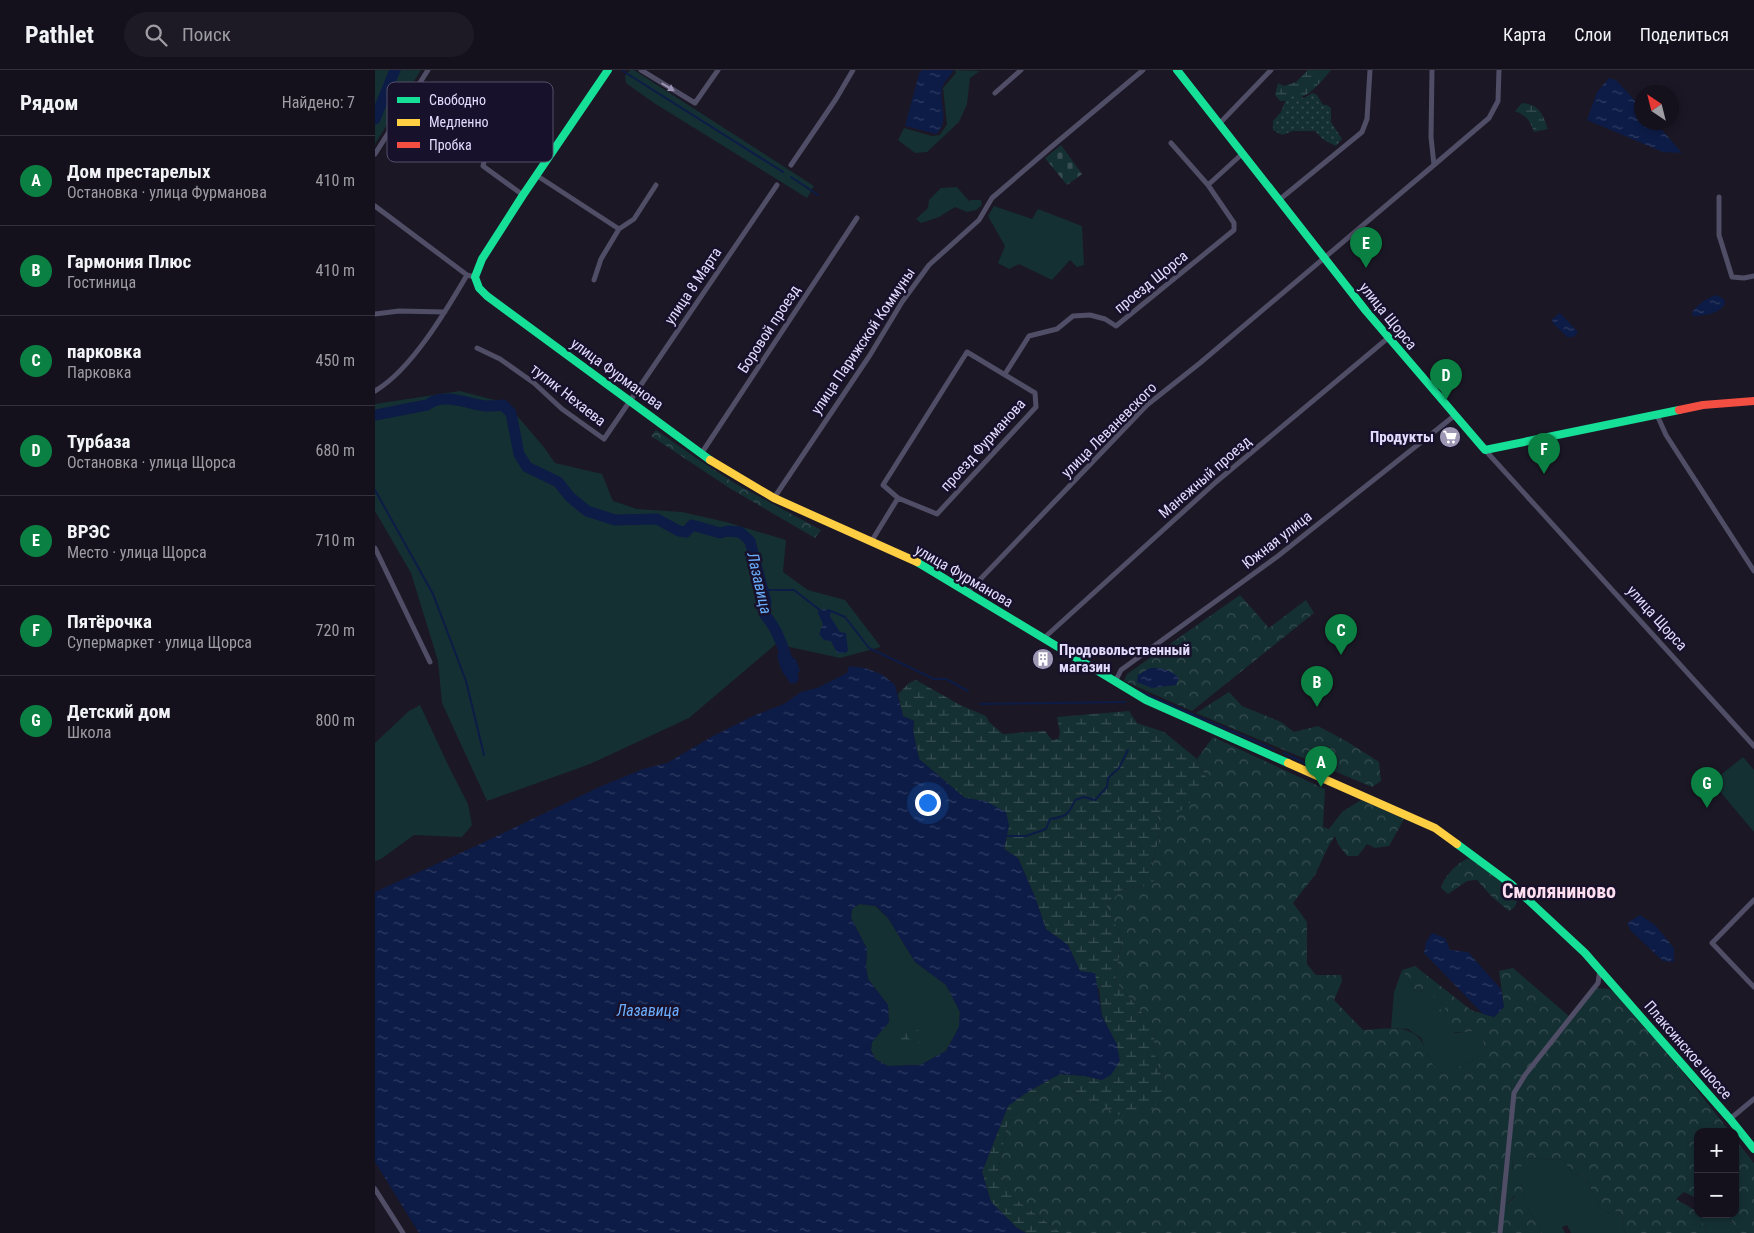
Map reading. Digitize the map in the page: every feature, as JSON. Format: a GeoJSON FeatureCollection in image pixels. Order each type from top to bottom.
{"type":"FeatureCollection","features":[{"type":"Feature","properties":{"kind":"main road"},"geometry":{"type":"LineString","coordinates":[[553,151],[608,70]]}},
{"type":"Feature","properties":{"kind":"main road","name":"улица Щорса"},"geometry":{"type":"LineString","coordinates":[[1177,70],[1323,258],[1388,338],[1485,450]]}},
{"type":"Feature","properties":{"kind":"main road"},"geometry":{"type":"LineString","coordinates":[[471,276],[545,162]]}},
{"type":"Feature","properties":{"kind":"main road","name":"улица Фурманова"},"geometry":{"type":"LineString","coordinates":[[471,276],[487,296],[701,454],[736,476],[774,498],[926,566],[1146,700],[1435,828],[1468,854]]}},
{"type":"Feature","properties":{"kind":"main road"},"geometry":{"type":"LineString","coordinates":[[1485,450],[1703,405],[1754,401]]}},
{"type":"Feature","properties":{"kind":"main road","name":"Плаксинское шоссе"},"geometry":{"type":"LineString","coordinates":[[1468,854],[1511,884],[1561,929],[1600,970],[1730,1118],[1754,1149]]}},
{"type":"Feature","properties":{"kind":"street"},"geometry":{"type":"LineString","coordinates":[[420,82],[428,70]]}},
{"type":"Feature","properties":{"kind":"street"},"geometry":{"type":"LineString","coordinates":[[641,70],[695,103],[717,70]]}},
{"type":"Feature","properties":{"kind":"street"},"geometry":{"type":"LineString","coordinates":[[791,165],[836,99],[853,70]]}},
{"type":"Feature","properties":{"kind":"street"},"geometry":{"type":"LineString","coordinates":[[995,93],[1021,70]]}},
{"type":"Feature","properties":{"kind":"street","name":"улица Парижской Коммуны"},"geometry":{"type":"LineString","coordinates":[[774,498],[870,355],[902,302],[929,265],[979,220],[992,198],[1143,70]]}},
{"type":"Feature","properties":{"kind":"street"},"geometry":{"type":"LineString","coordinates":[[1219,124],[1271,70]]}},
{"type":"Feature","properties":{"kind":"street"},"geometry":{"type":"LineString","coordinates":[[1279,200],[1363,132],[1367,119],[1370,70]]}},
{"type":"Feature","properties":{"kind":"street"},"geometry":{"type":"LineString","coordinates":[[1432,70],[1431,138],[1434,165]]}},
{"type":"Feature","properties":{"kind":"street","name":"улица Леваневского"},"geometry":{"type":"LineString","coordinates":[[968,592],[1147,405],[1200,363],[1489,118],[1498,101],[1499,70]]}},
{"type":"Feature","properties":{"kind":"street"},"geometry":{"type":"LineString","coordinates":[[375,154],[387,135]]}},
{"type":"Feature","properties":{"kind":"street","name":"проезд Щорса"},"geometry":{"type":"LineString","coordinates":[[1005,374],[1029,336],[1057,329],[1073,316],[1091,315],[1105,319],[1116,326],[1234,230],[1234,223],[1208,185],[1171,143]]}},
{"type":"Feature","properties":{"kind":"street"},"geometry":{"type":"LineString","coordinates":[[1208,185],[1242,154]]}},
{"type":"Feature","properties":{"kind":"street"},"geometry":{"type":"LineString","coordinates":[[484,162],[483,166],[523,195]]}},
{"type":"Feature","properties":{"kind":"street"},"geometry":{"type":"LineString","coordinates":[[536,175],[619,229]]}},
{"type":"Feature","properties":{"kind":"street"},"geometry":{"type":"LineString","coordinates":[[595,280],[601,259],[619,229],[634,219],[656,185]]}},
{"type":"Feature","properties":{"kind":"street","name":"улица 8 Марта"},"geometry":{"type":"LineString","coordinates":[[631,401],[777,185]]}},
{"type":"Feature","properties":{"kind":"street"},"geometry":{"type":"LineString","coordinates":[[1719,198],[1719,235],[1732,276],[1744,278],[1754,276]]}},
{"type":"Feature","properties":{"kind":"street","name":"улица Фурманова"},"geometry":{"type":"LineString","coordinates":[[375,206],[471,276]]}},
{"type":"Feature","properties":{"kind":"street","name":"Боровой проезд"},"geometry":{"type":"LineString","coordinates":[[701,454],[857,218]]}},
{"type":"Feature","properties":{"kind":"street"},"geometry":{"type":"LineString","coordinates":[[375,391],[401,369],[422,344],[471,276]]}},
{"type":"Feature","properties":{"kind":"street"},"geometry":{"type":"LineString","coordinates":[[375,314],[399,311],[445,312]]}},
{"type":"Feature","properties":{"kind":"street","name":"Манежный проезд"},"geometry":{"type":"LineString","coordinates":[[1043,639],[1216,482],[1388,338]]}},
{"type":"Feature","properties":{"kind":"street","name":"тупик Нехаева"},"geometry":{"type":"LineString","coordinates":[[477,348],[500,359],[534,383],[562,409],[604,439],[631,401]]}},
{"type":"Feature","properties":{"kind":"street","name":"проезд Фурманова"},"geometry":{"type":"LineString","coordinates":[[967,352],[1005,374],[1035,393],[1036,407],[937,514],[898,498],[883,485],[967,352]]}},
{"type":"Feature","properties":{"kind":"street"},"geometry":{"type":"LineString","coordinates":[[1657,415],[1666,435],[1754,571]]}},
{"type":"Feature","properties":{"kind":"street","name":"Южная улица"},"geometry":{"type":"LineString","coordinates":[[1115,682],[1121,670],[1278,556],[1454,416]]}},
{"type":"Feature","properties":{"kind":"street","name":"улица Щорса"},"geometry":{"type":"LineString","coordinates":[[1485,450],[1754,746]]}},
{"type":"Feature","properties":{"kind":"street"},"geometry":{"type":"LineString","coordinates":[[871,542],[898,498]]}},
{"type":"Feature","properties":{"kind":"street"},"geometry":{"type":"LineString","coordinates":[[375,548],[430,662]]}},
{"type":"Feature","properties":{"kind":"street"},"geometry":{"type":"LineString","coordinates":[[1754,900],[1712,942],[1754,987]]}},
{"type":"Feature","properties":{"kind":"street"},"geometry":{"type":"LineString","coordinates":[[1500,1233],[1514,1093],[1525,1075],[1597,982],[1600,970]]}},
{"type":"Feature","properties":{"kind":"street"},"geometry":{"type":"LineString","coordinates":[[1730,1118],[1754,1099]]}},
{"type":"Feature","properties":{"kind":"street"},"geometry":{"type":"LineString","coordinates":[[375,1189],[403,1233]]}},
{"type":"Feature","properties":{"kind":"green space"},"geometry":{"type":"Polygon","coordinates":[[[375,70],[421,70],[414,82],[387,82],[387,125],[375,144],[375,70]]]}},
{"type":"Feature","properties":{"kind":"green space"},"geometry":{"type":"Polygon","coordinates":[[[630,70],[634,70],[814,186],[807,198],[654,103],[626,83],[625,76],[630,70]]]}},
{"type":"Feature","properties":{"kind":"green space"},"geometry":{"type":"Polygon","coordinates":[[[955,70],[980,71],[970,78],[967,104],[959,122],[927,152],[915,153],[898,140],[904,128],[932,136],[940,135],[947,124],[943,88],[956,73],[955,70]]]}},
{"type":"Feature","properties":{"kind":"green space"},"geometry":{"type":"Polygon","coordinates":[[[1308,70],[1331,70],[1309,93],[1297,99],[1280,101],[1275,95],[1278,83],[1284,86],[1296,82],[1308,70]]]}},
{"type":"Feature","properties":{"kind":"green space"},"geometry":{"type":"Polygon","coordinates":[[[1312,93],[1317,95],[1323,105],[1331,108],[1331,122],[1342,139],[1336,146],[1324,140],[1315,131],[1293,131],[1282,135],[1273,130],[1273,121],[1281,112],[1286,99],[1292,96],[1304,98],[1312,93]]]}},
{"type":"Feature","properties":{"kind":"green space"},"geometry":{"type":"Polygon","coordinates":[[[1522,103],[1537,108],[1544,118],[1548,129],[1534,132],[1527,119],[1515,111],[1522,103]]]}},
{"type":"Feature","properties":{"kind":"green space"},"geometry":{"type":"Polygon","coordinates":[[[1061,145],[1082,174],[1067,185],[1045,158],[1061,145]]]}},
{"type":"Feature","properties":{"kind":"green space"},"geometry":{"type":"Polygon","coordinates":[[[957,187],[969,201],[981,200],[982,205],[976,210],[967,212],[955,207],[939,217],[921,223],[916,219],[928,208],[929,200],[941,188],[957,187]]]}},
{"type":"Feature","properties":{"kind":"green space"},"geometry":{"type":"Polygon","coordinates":[[[994,206],[1032,219],[1038,209],[1082,226],[1084,265],[1077,267],[1070,260],[1052,280],[1019,264],[1009,269],[998,263],[1005,246],[988,216],[994,206]]]}},
{"type":"Feature","properties":{"kind":"green space"},"geometry":{"type":"Polygon","coordinates":[[[460,391],[506,403],[555,463],[602,474],[613,501],[637,509],[682,512],[726,522],[786,540],[783,572],[808,590],[845,600],[881,647],[840,658],[776,644],[689,718],[590,764],[487,801],[442,703],[438,661],[411,573],[375,511],[375,404],[460,391]]]}},
{"type":"Feature","properties":{"kind":"green space"},"geometry":{"type":"Polygon","coordinates":[[[656,430],[736,484],[821,530],[815,538],[731,489],[651,436],[656,430]]]}},
{"type":"Feature","properties":{"kind":"green space"},"geometry":{"type":"Polygon","coordinates":[[[1240,595],[1269,628],[1306,600],[1314,613],[1192,711],[1124,681],[1127,674],[1240,595]]]}},
{"type":"Feature","properties":{"kind":"green space"},"geometry":{"type":"Polygon","coordinates":[[[916,680],[960,705],[986,716],[989,722],[1003,734],[1045,731],[1052,740],[1058,739],[1060,733],[1057,717],[1129,711],[1137,723],[1164,732],[1197,759],[1206,777],[1187,807],[1172,815],[1163,810],[1157,814],[1161,831],[1151,867],[1155,880],[1146,886],[1123,889],[1106,906],[1122,938],[1115,981],[1156,1029],[1153,1048],[1165,1089],[1153,1109],[1125,1118],[1055,1082],[1030,1098],[1007,1126],[998,1171],[1014,1198],[1061,1233],[1026,1233],[1017,1228],[991,1202],[982,1172],[1008,1106],[1029,1091],[1060,1074],[1085,1076],[1102,1080],[1117,1045],[1102,1016],[1099,989],[1080,971],[1068,945],[1046,929],[1035,897],[1018,858],[1004,849],[1009,825],[985,801],[965,798],[919,759],[913,731],[914,721],[903,716],[898,694],[909,683],[916,680]]]}},
{"type":"Feature","properties":{"kind":"green space"},"geometry":{"type":"Polygon","coordinates":[[[1229,692],[1242,706],[1281,722],[1294,732],[1318,726],[1346,741],[1379,762],[1381,781],[1372,787],[1196,713],[1229,692]]]}},
{"type":"Feature","properties":{"kind":"green space"},"geometry":{"type":"Polygon","coordinates":[[[420,705],[468,804],[472,825],[462,837],[414,835],[381,859],[375,861],[375,743],[409,711],[420,705]]]}},
{"type":"Feature","properties":{"kind":"green space"},"geometry":{"type":"Polygon","coordinates":[[[1213,737],[1325,789],[1323,827],[1329,829],[1342,812],[1361,800],[1404,819],[1389,846],[1375,848],[1367,844],[1358,856],[1347,856],[1338,844],[1335,836],[1315,875],[1293,903],[1307,922],[1307,964],[1316,975],[1341,975],[1342,981],[1334,1000],[1363,1030],[1399,1028],[1407,1030],[1420,1039],[1429,1059],[1442,1073],[1475,1059],[1481,1053],[1484,1047],[1476,1031],[1453,1032],[1448,1030],[1440,1023],[1432,1008],[1443,1010],[1446,1007],[1424,989],[1417,993],[1402,970],[1415,966],[1471,1010],[1494,1017],[1504,1007],[1499,971],[1513,968],[1570,1017],[1596,988],[1609,989],[1627,1001],[1727,1128],[1694,1128],[1694,1197],[1684,1192],[1676,1199],[1694,1210],[1694,1218],[1701,1218],[1707,1233],[1626,1233],[1622,1228],[1623,1217],[1619,1211],[1604,1213],[1584,1176],[1574,1174],[1563,1160],[1523,1158],[1520,1172],[1512,1173],[1513,1157],[1505,1155],[1494,1200],[1502,1206],[1510,1202],[1515,1196],[1512,1182],[1516,1178],[1521,1181],[1524,1202],[1542,1233],[1061,1233],[1014,1198],[998,1171],[1007,1126],[1030,1098],[1055,1082],[1125,1118],[1165,1089],[1153,1048],[1156,1029],[1115,981],[1122,938],[1106,906],[1123,889],[1146,886],[1161,831],[1157,814],[1206,777],[1197,759],[1213,737]]]}},
{"type":"Feature","properties":{"kind":"green space"},"geometry":{"type":"Polygon","coordinates":[[[1743,757],[1754,770],[1754,832],[1712,782],[1743,757]]]}},
{"type":"Feature","properties":{"kind":"green space"},"geometry":{"type":"Polygon","coordinates":[[[1470,858],[1511,889],[1517,902],[1514,908],[1509,911],[1492,897],[1477,880],[1467,881],[1448,894],[1441,888],[1452,870],[1461,862],[1470,858]]]}},
{"type":"Feature","properties":{"kind":"green space"},"geometry":{"type":"Polygon","coordinates":[[[859,904],[875,906],[888,918],[915,962],[946,985],[960,1012],[959,1027],[946,1051],[920,1065],[888,1066],[875,1059],[871,1050],[872,1042],[889,1022],[888,1005],[868,979],[866,967],[867,949],[851,918],[852,909],[859,904]]]}},
{"type":"Feature","properties":{"kind":"green space"},"geometry":{"type":"Polygon","coordinates":[[[1402,970],[1417,993],[1424,989],[1446,1007],[1443,1011],[1433,1008],[1455,1033],[1476,1031],[1484,1047],[1475,1059],[1442,1073],[1432,1066],[1421,1038],[1408,1029],[1391,1028],[1394,992],[1402,970]]]}},
{"type":"Feature","properties":{"kind":"green space"},"geometry":{"type":"Polygon","coordinates":[[[907,1030],[909,1039],[913,1040],[917,1037],[916,1030],[927,1034],[920,1042],[904,1047],[898,1043],[898,1038],[902,1032],[907,1030]]]}},
{"type":"Feature","properties":{"kind":"green space"},"geometry":{"type":"Polygon","coordinates":[[[1739,1144],[1754,1163],[1754,1233],[1739,1233],[1730,1218],[1739,1218],[1739,1144]]]}},
{"type":"Feature","properties":{"kind":"green space"},"geometry":{"type":"Polygon","coordinates":[[[1504,1155],[1513,1157],[1512,1173],[1523,1158],[1563,1160],[1574,1174],[1584,1176],[1604,1213],[1619,1211],[1623,1217],[1622,1228],[1626,1233],[1571,1233],[1567,1225],[1562,1227],[1565,1233],[1542,1233],[1524,1202],[1521,1181],[1509,1202],[1502,1206],[1494,1200],[1504,1155]]]}},
{"type":"Feature","properties":{"kind":"green space"},"geometry":{"type":"Polygon","coordinates":[[[1701,1218],[1730,1218],[1739,1233],[1707,1233],[1701,1218]]]}},
{"type":"Feature","properties":{"kind":"water"},"geometry":{"type":"Polygon","coordinates":[[[922,70],[953,70],[942,88],[943,119],[940,130],[936,134],[905,126],[919,74],[922,70]]]}},
{"type":"Feature","properties":{"kind":"water"},"geometry":{"type":"Polygon","coordinates":[[[1609,78],[1616,80],[1634,99],[1634,130],[1662,130],[1682,153],[1663,152],[1587,120],[1597,92],[1609,78]]]}},
{"type":"Feature","properties":{"kind":"water"},"geometry":{"type":"Polygon","coordinates":[[[1716,295],[1724,299],[1725,304],[1719,310],[1711,314],[1693,316],[1692,312],[1697,306],[1716,295]]]}},
{"type":"Feature","properties":{"kind":"water"},"geometry":{"type":"Polygon","coordinates":[[[1560,313],[1578,332],[1574,337],[1567,337],[1552,322],[1553,318],[1560,313]]]}},
{"type":"Feature","properties":{"kind":"water"},"geometry":{"type":"Polygon","coordinates":[[[829,609],[831,611],[830,616],[840,632],[846,633],[848,651],[845,653],[837,653],[831,641],[824,640],[819,634],[823,624],[818,613],[819,610],[829,609]]]}},
{"type":"Feature","properties":{"kind":"water"},"geometry":{"type":"Polygon","coordinates":[[[787,648],[789,654],[796,660],[800,671],[790,680],[782,672],[777,654],[787,648]]]}},
{"type":"Feature","properties":{"kind":"water","name":"Лазавица"},"geometry":{"type":"Polygon","coordinates":[[[849,666],[865,668],[883,675],[895,685],[903,716],[914,721],[913,731],[919,759],[965,798],[985,801],[1006,812],[1009,825],[1004,849],[1018,858],[1035,897],[1046,929],[1068,945],[1080,971],[1095,973],[1102,1016],[1117,1045],[1120,1061],[1111,1075],[1102,1080],[1085,1076],[1060,1074],[1029,1091],[1008,1106],[982,1172],[991,1202],[1017,1228],[1026,1233],[419,1233],[375,1162],[375,892],[597,788],[643,769],[667,763],[713,736],[753,716],[784,704],[801,692],[817,688],[847,673],[849,666]],[[859,904],[852,909],[851,918],[867,949],[866,967],[868,979],[888,1005],[889,1022],[872,1042],[871,1050],[875,1059],[888,1066],[920,1065],[946,1051],[959,1027],[960,1012],[946,985],[915,962],[888,918],[876,906],[859,904]]]}},
{"type":"Feature","properties":{"kind":"water"},"geometry":{"type":"Polygon","coordinates":[[[1150,668],[1169,671],[1179,678],[1176,685],[1152,688],[1137,682],[1138,675],[1150,668]]]}},
{"type":"Feature","properties":{"kind":"water"},"geometry":{"type":"Polygon","coordinates":[[[1640,915],[1655,925],[1674,948],[1674,962],[1663,961],[1631,931],[1627,923],[1640,915]]]}},
{"type":"Feature","properties":{"kind":"water"},"geometry":{"type":"Polygon","coordinates":[[[1432,933],[1445,938],[1450,950],[1468,952],[1501,989],[1504,1007],[1494,1017],[1483,1014],[1424,953],[1426,942],[1432,933]]]}},
{"type":"Feature","properties":{"kind":"waterway","name":"Лазавица"},"geometry":{"type":"LineString","coordinates":[[390,82],[395,70]]}},
{"type":"Feature","properties":{"kind":"waterway"},"geometry":{"type":"LineString","coordinates":[[623,71],[783,172]]}},
{"type":"Feature","properties":{"kind":"waterway","name":"Лазавица"},"geometry":{"type":"LineString","coordinates":[[375,119],[387,90]]}},
{"type":"Feature","properties":{"kind":"waterway"},"geometry":{"type":"LineString","coordinates":[[791,177],[818,195]]}},
{"type":"Feature","properties":{"kind":"waterway","name":"Лазавица"},"geometry":{"type":"LineString","coordinates":[[375,415],[427,405],[441,399],[486,406],[503,405],[511,413],[519,454],[527,467],[558,482],[570,497],[587,511],[615,520],[657,519],[679,531],[686,532],[692,525],[720,533],[728,531],[740,532],[750,541],[766,602],[765,615],[779,637],[793,678]]}},
{"type":"Feature","properties":{"kind":"waterway"},"geometry":{"type":"LineString","coordinates":[[375,490],[433,594],[466,681],[484,755]]}},
{"type":"Feature","properties":{"kind":"waterway"},"geometry":{"type":"LineString","coordinates":[[764,590],[794,590],[821,611]]}},
{"type":"Feature","properties":{"kind":"waterway"},"geometry":{"type":"LineString","coordinates":[[829,612],[831,611],[845,617],[869,648],[934,679],[946,679],[968,691]]}},
{"type":"Feature","properties":{"kind":"waterway"},"geometry":{"type":"LineString","coordinates":[[1138,691],[1273,749]]}},
{"type":"Feature","properties":{"kind":"waterway"},"geometry":{"type":"LineString","coordinates":[[980,704],[1125,702]]}},
{"type":"Feature","properties":{"kind":"waterway"},"geometry":{"type":"LineString","coordinates":[[1003,836],[1026,836],[1046,829],[1050,819],[1066,814],[1071,809],[1075,800],[1084,797],[1095,800],[1107,787],[1108,778],[1119,768],[1128,750]]}},
{"type":"Feature","properties":{"kind":"waterway"},"geometry":{"type":"LineString","coordinates":[[1284,753],[1307,764]]}},
{"type":"Feature","properties":{"kind":"traffic: fast"},"geometry":{"type":"LineString","coordinates":[[553,151],[608,70]]}},
{"type":"Feature","properties":{"kind":"traffic: fast"},"geometry":{"type":"LineString","coordinates":[[1177,70],[1366,311],[1485,450],[1679,410]]}},
{"type":"Feature","properties":{"kind":"traffic: fast"},"geometry":{"type":"LineString","coordinates":[[545,162],[482,259],[475,277],[479,288],[487,296],[710,460]]}},
{"type":"Feature","properties":{"kind":"traffic: fast"},"geometry":{"type":"LineString","coordinates":[[917,562],[1146,700],[1288,763]]}},
{"type":"Feature","properties":{"kind":"traffic: fast"},"geometry":{"type":"LineString","coordinates":[[1457,844],[1511,884],[1585,953],[1754,1149]]}},
{"type":"Feature","properties":{"kind":"traffic: slow"},"geometry":{"type":"LineString","coordinates":[[710,460],[774,498],[917,562]]}},
{"type":"Feature","properties":{"kind":"traffic: slow"},"geometry":{"type":"LineString","coordinates":[[1288,763],[1435,828],[1457,844]]}},
{"type":"Feature","properties":{"kind":"traffic: jam"},"geometry":{"type":"LineString","coordinates":[[1679,410],[1703,405],[1754,401]]}},
{"type":"Feature","properties":{"kind":"place","name":"ВРЭС"},"geometry":{"type":"Point","coordinates":[1366,268]}},
{"type":"Feature","properties":{"kind":"place","name":"Турбаза"},"geometry":{"type":"Point","coordinates":[1446,400]}},
{"type":"Feature","properties":{"kind":"place","name":"Продукты"},"geometry":{"type":"Point","coordinates":[1450,437]}},
{"type":"Feature","properties":{"kind":"place","name":"Пятёрочка"},"geometry":{"type":"Point","coordinates":[1544,474]}},
{"type":"Feature","properties":{"kind":"place","name":"парковка"},"geometry":{"type":"Point","coordinates":[1341,655]}},
{"type":"Feature","properties":{"kind":"place","name":"Продовольственный магазин"},"geometry":{"type":"Point","coordinates":[1043,659]}},
{"type":"Feature","properties":{"kind":"place","name":"Гармония Плюс"},"geometry":{"type":"Point","coordinates":[1317,707]}},
{"type":"Feature","properties":{"kind":"place","name":"Дом престарелых"},"geometry":{"type":"Point","coordinates":[1321,787]}},
{"type":"Feature","properties":{"kind":"place","name":"Детский дом"},"geometry":{"type":"Point","coordinates":[1707,808]}},
{"type":"Feature","properties":{"kind":"district","name":"Смоляниново"},"geometry":{"type":"Point","coordinates":[1559,891]}}]}
